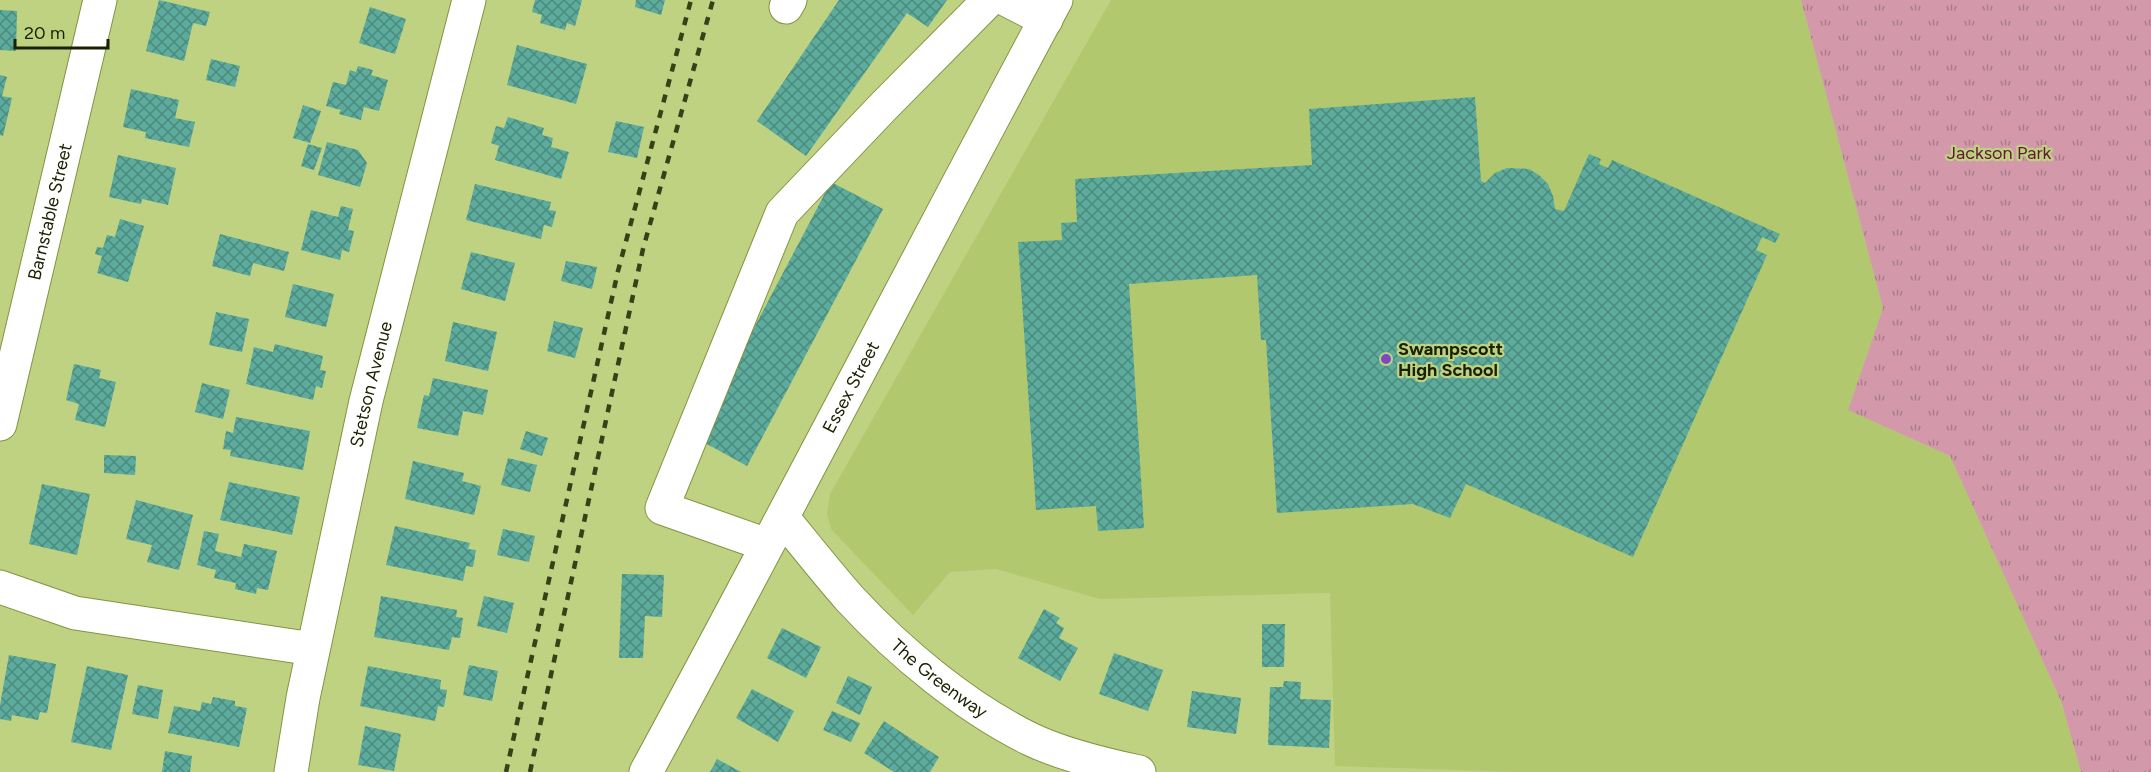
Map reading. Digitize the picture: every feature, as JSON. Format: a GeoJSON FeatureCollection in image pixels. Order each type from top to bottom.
{"type":"FeatureCollection","features":[{"type":"Feature","properties":{"kind":"street","name":"Barnstable Street"},"geometry":{"type":"LineString","coordinates":[[0,424],[100,0]]}},
{"type":"Feature","properties":{"kind":"street","name":"Stetson Avenue"},"geometry":{"type":"LineString","coordinates":[[291,772],[303,698],[366,401],[469,0]]}},
{"type":"Feature","properties":{"kind":"street"},"geometry":{"type":"LineString","coordinates":[[775,532],[662,508],[782,213],[989,0]]}},
{"type":"Feature","properties":{"kind":"street"},"geometry":{"type":"LineString","coordinates":[[1007,0],[1051,10]]}},
{"type":"Feature","properties":{"kind":"street","name":"Essex Street"},"geometry":{"type":"LineString","coordinates":[[645,772],[775,532],[929,236],[1051,10]]}},
{"type":"Feature","properties":{"kind":"street","name":"The Greenway"},"geometry":{"type":"LineString","coordinates":[[775,532],[902,649],[951,689],[992,717],[1030,739],[1139,772]]}},
{"type":"Feature","properties":{"kind":"street"},"geometry":{"type":"LineString","coordinates":[[0,587],[75,613],[313,649]]}},
{"type":"Feature","properties":{"kind":"shaded area","name":"Swampscott High School"},"geometry":{"type":"Polygon","coordinates":[[[1111,0],[1801,0],[1883,308],[1848,410],[1950,456],[2061,701],[2081,772],[1516,772],[1335,766],[1330,593],[1100,599],[996,569],[950,572],[913,615],[831,529],[827,514],[830,494],[1111,0]]]}},
{"type":"Feature","properties":{"kind":"green space","name":"Jackson Park"},"geometry":{"type":"Polygon","coordinates":[[[1801,0],[2151,0],[2151,772],[2081,772],[2061,701],[1950,456],[1848,410],[1883,308],[1801,0]]]}},
{"type":"Feature","properties":{"kind":"building"},"geometry":{"type":"Polygon","coordinates":[[[159,0],[210,12],[206,26],[193,23],[184,61],[146,51],[159,0]]]}},
{"type":"Feature","properties":{"kind":"building"},"geometry":{"type":"Polygon","coordinates":[[[535,0],[582,0],[575,26],[567,23],[565,30],[540,23],[542,15],[532,12],[535,0]]]}},
{"type":"Feature","properties":{"kind":"building"},"geometry":{"type":"Polygon","coordinates":[[[636,0],[665,0],[661,15],[635,7],[636,0]]]}},
{"type":"Feature","properties":{"kind":"building"},"geometry":{"type":"Polygon","coordinates":[[[839,0],[947,0],[928,27],[907,13],[806,156],[757,121],[839,0]]]}},
{"type":"Feature","properties":{"kind":"building"},"geometry":{"type":"Polygon","coordinates":[[[370,7],[406,19],[395,54],[359,43],[370,7]]]}},
{"type":"Feature","properties":{"kind":"building"},"geometry":{"type":"Polygon","coordinates":[[[0,10],[17,11],[16,51],[0,50],[0,10]]]}},
{"type":"Feature","properties":{"kind":"building"},"geometry":{"type":"Polygon","coordinates":[[[517,45],[587,64],[576,104],[507,85],[517,45]]]}},
{"type":"Feature","properties":{"kind":"building"},"geometry":{"type":"Polygon","coordinates":[[[211,59],[240,66],[235,87],[206,80],[211,59]]]}},
{"type":"Feature","properties":{"kind":"building"},"geometry":{"type":"Polygon","coordinates":[[[358,66],[373,70],[371,75],[388,80],[379,111],[364,107],[361,120],[339,114],[341,110],[326,106],[333,82],[346,85],[350,70],[356,72],[358,66]]]}},
{"type":"Feature","properties":{"kind":"building"},"geometry":{"type":"Polygon","coordinates":[[[0,75],[7,77],[2,96],[12,98],[3,136],[0,135],[0,75]]]}},
{"type":"Feature","properties":{"kind":"building"},"geometry":{"type":"Polygon","coordinates":[[[131,89],[179,100],[175,118],[195,122],[189,147],[145,138],[146,132],[123,127],[131,89]]]}},
{"type":"Feature","properties":{"kind":"building"},"geometry":{"type":"Polygon","coordinates":[[[1475,97],[1481,181],[1485,183],[1495,173],[1507,168],[1529,169],[1548,184],[1555,209],[1564,211],[1589,154],[1601,159],[1599,164],[1608,168],[1612,160],[1780,234],[1775,243],[1762,237],[1756,250],[1767,255],[1633,557],[1466,484],[1450,518],[1413,504],[1277,513],[1266,340],[1261,340],[1257,275],[1129,284],[1144,528],[1098,531],[1096,506],[1036,510],[1018,242],[1062,240],[1061,223],[1077,222],[1075,179],[1312,165],[1309,109],[1475,97]]]}},
{"type":"Feature","properties":{"kind":"building"},"geometry":{"type":"Polygon","coordinates":[[[303,105],[321,111],[310,143],[293,138],[303,105]]]}},
{"type":"Feature","properties":{"kind":"building"},"geometry":{"type":"Polygon","coordinates":[[[508,117],[544,128],[542,135],[553,138],[551,147],[569,152],[561,179],[495,160],[499,146],[491,143],[496,126],[504,128],[508,117]]]}},
{"type":"Feature","properties":{"kind":"building"},"geometry":{"type":"Polygon","coordinates":[[[616,121],[644,127],[637,158],[608,152],[616,121]]]}},
{"type":"Feature","properties":{"kind":"building"},"geometry":{"type":"Polygon","coordinates":[[[327,142],[358,150],[367,163],[360,187],[318,175],[327,142]]]}},
{"type":"Feature","properties":{"kind":"building"},"geometry":{"type":"Polygon","coordinates":[[[308,144],[322,148],[314,170],[301,166],[308,144]]]}},
{"type":"Feature","properties":{"kind":"building"},"geometry":{"type":"Polygon","coordinates":[[[118,155],[176,168],[168,205],[142,199],[141,204],[109,197],[118,155]]]}},
{"type":"Feature","properties":{"kind":"building"},"geometry":{"type":"Polygon","coordinates":[[[831,182],[883,209],[747,466],[696,438],[831,182]]]}},
{"type":"Feature","properties":{"kind":"building"},"geometry":{"type":"Polygon","coordinates":[[[475,184],[551,202],[549,210],[556,211],[552,227],[544,225],[541,239],[466,220],[475,184]]]}},
{"type":"Feature","properties":{"kind":"building"},"geometry":{"type":"Polygon","coordinates":[[[341,206],[353,209],[348,230],[354,231],[349,252],[342,250],[340,260],[301,250],[311,210],[338,217],[341,206]]]}},
{"type":"Feature","properties":{"kind":"building"},"geometry":{"type":"Polygon","coordinates":[[[120,219],[144,226],[128,282],[97,273],[102,256],[95,254],[97,247],[103,248],[107,235],[115,237],[120,219]]]}},
{"type":"Feature","properties":{"kind":"building"},"geometry":{"type":"Polygon","coordinates":[[[220,234],[289,252],[284,271],[253,263],[250,276],[212,266],[220,234]]]}},
{"type":"Feature","properties":{"kind":"building"},"geometry":{"type":"Polygon","coordinates":[[[471,252],[515,263],[505,301],[461,289],[471,252]]]}},
{"type":"Feature","properties":{"kind":"building"},"geometry":{"type":"Polygon","coordinates":[[[566,261],[597,267],[592,289],[561,281],[566,261]]]}},
{"type":"Feature","properties":{"kind":"building"},"geometry":{"type":"Polygon","coordinates":[[[293,284],[334,294],[326,327],[285,317],[293,284]]]}},
{"type":"Feature","properties":{"kind":"building"},"geometry":{"type":"Polygon","coordinates":[[[216,312],[249,319],[242,352],[209,345],[216,312]]]}},
{"type":"Feature","properties":{"kind":"building"},"geometry":{"type":"Polygon","coordinates":[[[554,321],[583,328],[575,358],[547,351],[554,321]]]}},
{"type":"Feature","properties":{"kind":"building"},"geometry":{"type":"Polygon","coordinates":[[[453,322],[497,332],[488,371],[445,361],[453,322]]]}},
{"type":"Feature","properties":{"kind":"building"},"geometry":{"type":"Polygon","coordinates":[[[275,344],[323,356],[320,370],[326,371],[322,388],[316,386],[313,400],[246,384],[254,347],[273,352],[275,344]]]}},
{"type":"Feature","properties":{"kind":"building"},"geometry":{"type":"Polygon","coordinates":[[[74,364],[101,370],[99,378],[116,382],[105,427],[75,420],[79,404],[66,400],[74,364]]]}},
{"type":"Feature","properties":{"kind":"building"},"geometry":{"type":"Polygon","coordinates":[[[433,378],[488,390],[483,415],[463,411],[458,436],[417,428],[424,395],[429,396],[433,378]]]}},
{"type":"Feature","properties":{"kind":"building"},"geometry":{"type":"Polygon","coordinates":[[[202,383],[230,390],[223,419],[195,412],[202,383]]]}},
{"type":"Feature","properties":{"kind":"building"},"geometry":{"type":"Polygon","coordinates":[[[236,417],[310,431],[303,470],[230,456],[231,450],[223,449],[226,431],[233,433],[236,417]]]}},
{"type":"Feature","properties":{"kind":"building"},"geometry":{"type":"Polygon","coordinates":[[[526,431],[548,438],[542,456],[520,449],[526,431]]]}},
{"type":"Feature","properties":{"kind":"building"},"geometry":{"type":"Polygon","coordinates":[[[104,455],[136,456],[135,475],[104,473],[104,455]]]}},
{"type":"Feature","properties":{"kind":"building"},"geometry":{"type":"Polygon","coordinates":[[[508,458],[537,465],[530,492],[501,485],[508,458]]]}},
{"type":"Feature","properties":{"kind":"building"},"geometry":{"type":"Polygon","coordinates":[[[413,461],[464,473],[462,481],[481,486],[474,515],[405,499],[413,461]]]}},
{"type":"Feature","properties":{"kind":"building"},"geometry":{"type":"Polygon","coordinates":[[[229,482],[300,497],[292,535],[220,520],[229,482]]]}},
{"type":"Feature","properties":{"kind":"building"},"geometry":{"type":"Polygon","coordinates":[[[42,484],[90,494],[77,555],[29,544],[42,484]]]}},
{"type":"Feature","properties":{"kind":"building"},"geometry":{"type":"Polygon","coordinates":[[[136,500],[193,515],[179,570],[147,562],[152,545],[126,539],[136,500]]]}},
{"type":"Feature","properties":{"kind":"building"},"geometry":{"type":"Polygon","coordinates":[[[395,526],[470,543],[468,549],[476,550],[473,567],[466,566],[463,581],[386,565],[395,526]]]}},
{"type":"Feature","properties":{"kind":"building"},"geometry":{"type":"Polygon","coordinates":[[[503,529],[535,536],[529,562],[497,555],[503,529]]]}},
{"type":"Feature","properties":{"kind":"building"},"geometry":{"type":"Polygon","coordinates":[[[204,531],[219,534],[215,551],[241,557],[244,544],[277,551],[268,590],[257,588],[256,594],[235,589],[236,583],[214,578],[216,570],[197,565],[204,531]]]}},
{"type":"Feature","properties":{"kind":"building"},"geometry":{"type":"Polygon","coordinates":[[[622,574],[664,575],[662,617],[645,616],[643,658],[619,658],[622,574]]]}},
{"type":"Feature","properties":{"kind":"building"},"geometry":{"type":"Polygon","coordinates":[[[381,596],[457,610],[456,617],[463,618],[460,638],[452,637],[449,650],[374,637],[381,596]]]}},
{"type":"Feature","properties":{"kind":"building"},"geometry":{"type":"Polygon","coordinates":[[[484,596],[514,603],[507,633],[477,626],[484,596]]]}},
{"type":"Feature","properties":{"kind":"building"},"geometry":{"type":"Polygon","coordinates":[[[1044,609],[1060,618],[1056,623],[1064,628],[1059,638],[1078,648],[1060,681],[1018,658],[1044,609]]]}},
{"type":"Feature","properties":{"kind":"building"},"geometry":{"type":"Polygon","coordinates":[[[1262,624],[1285,624],[1284,667],[1262,667],[1262,624]]]}},
{"type":"Feature","properties":{"kind":"building"},"geometry":{"type":"Polygon","coordinates":[[[782,628],[821,647],[806,678],[767,658],[782,628]]]}},
{"type":"Feature","properties":{"kind":"building"},"geometry":{"type":"Polygon","coordinates":[[[1114,653],[1163,670],[1148,711],[1099,694],[1114,653]]]}},
{"type":"Feature","properties":{"kind":"building"},"geometry":{"type":"Polygon","coordinates":[[[9,655],[56,664],[47,713],[40,712],[38,720],[12,715],[11,721],[0,719],[0,705],[9,655]]]}},
{"type":"Feature","properties":{"kind":"building"},"geometry":{"type":"Polygon","coordinates":[[[469,665],[498,671],[492,701],[463,695],[469,665]]]}},
{"type":"Feature","properties":{"kind":"building"},"geometry":{"type":"Polygon","coordinates":[[[87,666],[128,675],[111,750],[71,742],[87,666]]]}},
{"type":"Feature","properties":{"kind":"building"},"geometry":{"type":"Polygon","coordinates":[[[368,666],[441,680],[440,689],[447,690],[444,707],[438,706],[435,721],[360,706],[368,666]]]}},
{"type":"Feature","properties":{"kind":"building"},"geometry":{"type":"Polygon","coordinates":[[[848,676],[872,687],[860,715],[836,703],[848,676]]]}},
{"type":"Feature","properties":{"kind":"building"},"geometry":{"type":"Polygon","coordinates":[[[1284,681],[1301,682],[1300,699],[1331,700],[1329,748],[1268,745],[1270,687],[1283,687],[1284,681]]]}},
{"type":"Feature","properties":{"kind":"building"},"geometry":{"type":"Polygon","coordinates":[[[138,685],[163,690],[158,719],[132,714],[138,685]]]}},
{"type":"Feature","properties":{"kind":"building"},"geometry":{"type":"Polygon","coordinates":[[[752,689],[794,711],[778,742],[736,718],[752,689]]]}},
{"type":"Feature","properties":{"kind":"building"},"geometry":{"type":"Polygon","coordinates":[[[1192,691],[1241,698],[1236,734],[1187,727],[1192,691]]]}},
{"type":"Feature","properties":{"kind":"building"},"geometry":{"type":"Polygon","coordinates":[[[213,697],[235,701],[235,706],[247,708],[239,747],[168,733],[174,706],[200,711],[202,702],[211,704],[213,697]]]}},
{"type":"Feature","properties":{"kind":"building"},"geometry":{"type":"Polygon","coordinates":[[[832,711],[860,723],[851,742],[823,730],[832,711]]]}},
{"type":"Feature","properties":{"kind":"building"},"geometry":{"type":"Polygon","coordinates":[[[884,721],[939,757],[930,772],[894,772],[864,753],[884,721]]]}},
{"type":"Feature","properties":{"kind":"building"},"geometry":{"type":"Polygon","coordinates":[[[365,726],[401,734],[394,771],[358,765],[365,726]]]}},
{"type":"Feature","properties":{"kind":"building"},"geometry":{"type":"Polygon","coordinates":[[[165,751],[192,756],[190,772],[162,772],[165,751]]]}},
{"type":"Feature","properties":{"kind":"building"},"geometry":{"type":"Polygon","coordinates":[[[717,759],[741,772],[710,772],[717,759]]]}},
{"type":"Feature","properties":{"kind":"railway"},"geometry":{"type":"LineString","coordinates":[[506,772],[618,271],[691,0]]}},
{"type":"Feature","properties":{"kind":"railway"},"geometry":{"type":"LineString","coordinates":[[530,772],[643,249],[713,0]]}},
{"type":"Feature","properties":{"kind":"place","name":"Swampscott High School"},"geometry":{"type":"Point","coordinates":[1386,359]}}]}
